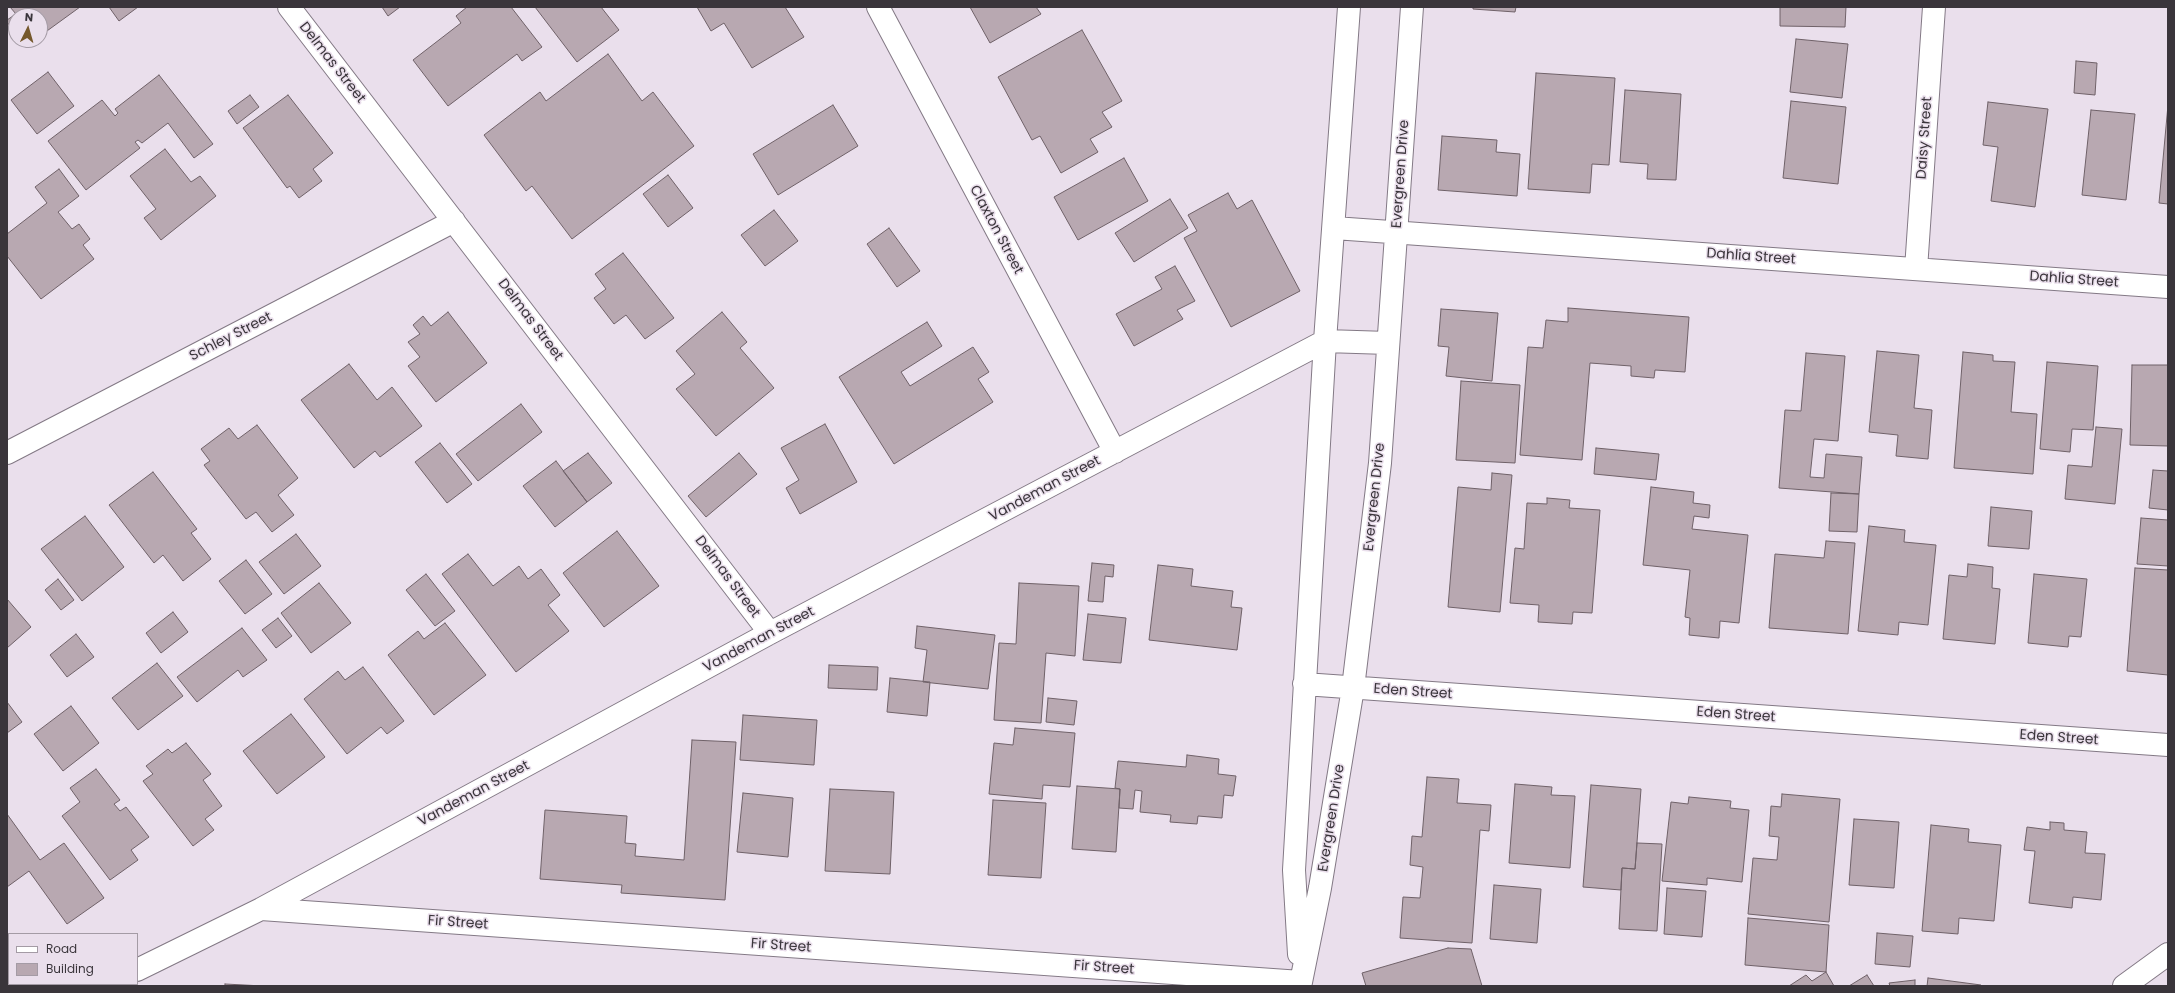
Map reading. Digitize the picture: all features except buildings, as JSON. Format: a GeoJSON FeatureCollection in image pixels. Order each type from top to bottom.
{"type":"FeatureCollection","features":[{"type":"Feature","properties":{"kind":"street","name":"Delmas Street"},"geometry":{"type":"LineString","coordinates":[[289,7],[770,633]]}},
{"type":"Feature","properties":{"kind":"street","name":"Claxton Street"},"geometry":{"type":"LineString","coordinates":[[878,7],[1115,452]]}},
{"type":"Feature","properties":{"kind":"street"},"geometry":{"type":"LineString","coordinates":[[1300,984],[1294,870],[1325,341],[1349,7]]}},
{"type":"Feature","properties":{"kind":"street","name":"Evergreen Drive"},"geometry":{"type":"LineString","coordinates":[[1300,984],[1320,888],[1353,688],[1380,463],[1412,7]]}},
{"type":"Feature","properties":{"kind":"street","name":"Daisy Street"},"geometry":{"type":"LineString","coordinates":[[1916,269],[1934,7]]}},
{"type":"Feature","properties":{"kind":"street","name":"Schley Street"},"geometry":{"type":"LineString","coordinates":[[7,453],[454,221]]}},
{"type":"Feature","properties":{"kind":"street","name":"Dahlia Street"},"geometry":{"type":"LineString","coordinates":[[1334,228],[2168,287]]}},
{"type":"Feature","properties":{"kind":"street","name":"Vandeman Street"},"geometry":{"type":"LineString","coordinates":[[138,970],[261,909],[770,633],[1325,341],[1388,343]]}},
{"type":"Feature","properties":{"kind":"street","name":"Eden Street"},"geometry":{"type":"LineString","coordinates":[[1304,684],[2168,745]]}},
{"type":"Feature","properties":{"kind":"street","name":"Fir Street"},"geometry":{"type":"LineString","coordinates":[[261,909],[1300,984]]}},
{"type":"Feature","properties":{"kind":"street"},"geometry":{"type":"LineString","coordinates":[[2124,986],[2168,954]]}}]}
